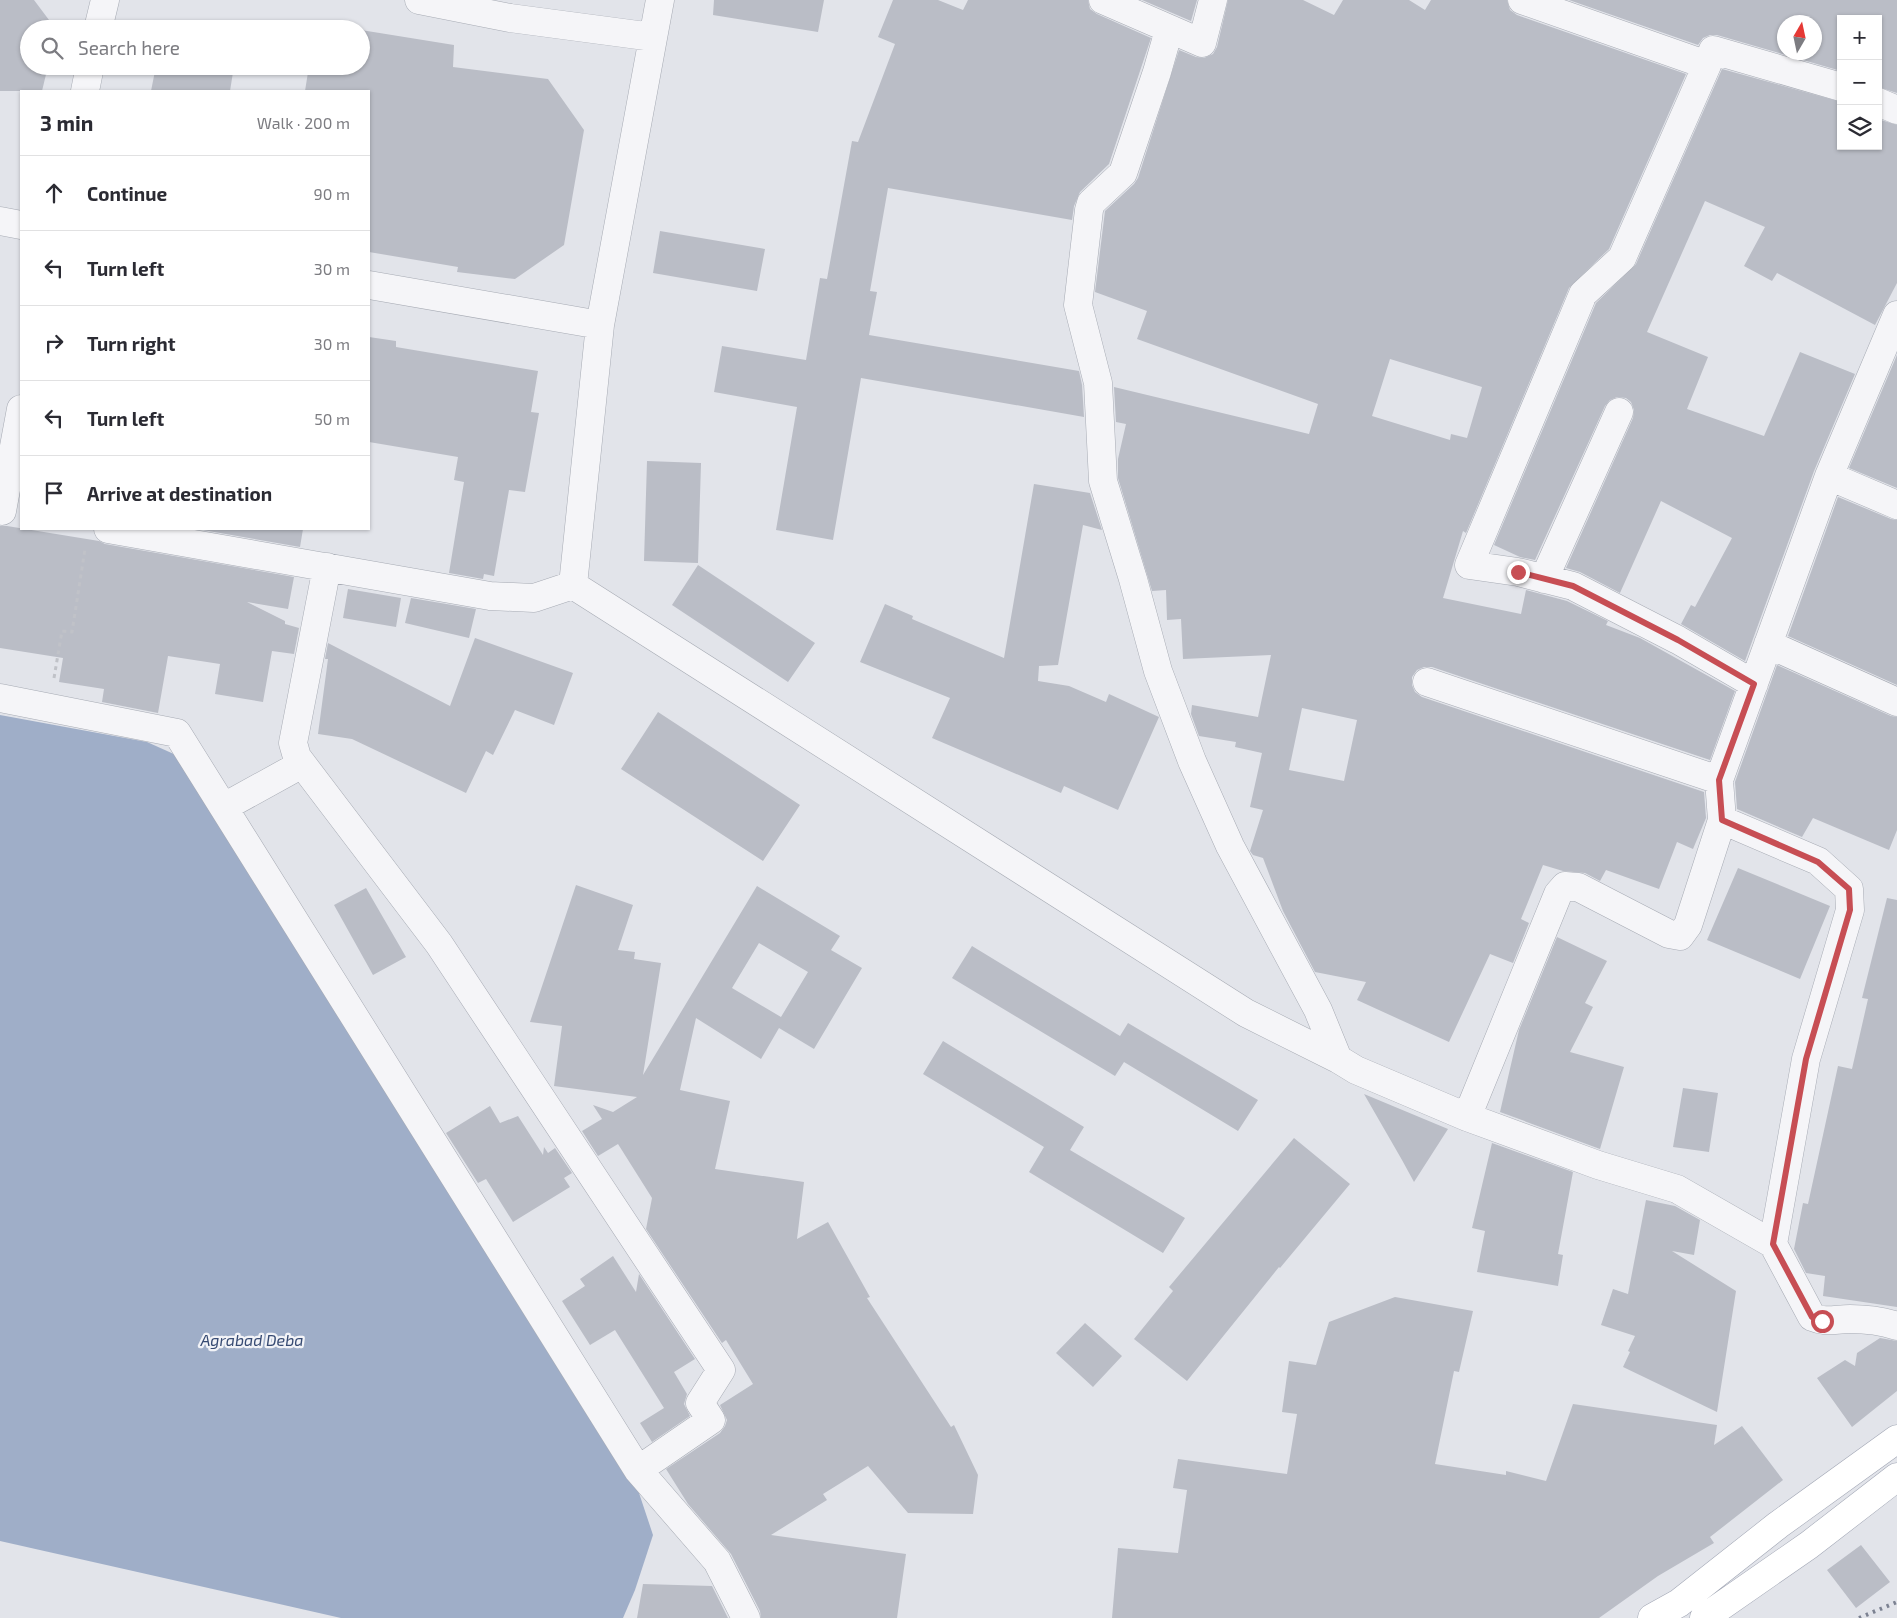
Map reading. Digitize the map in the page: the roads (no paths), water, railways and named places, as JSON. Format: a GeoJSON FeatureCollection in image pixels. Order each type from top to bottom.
{"type":"FeatureCollection","features":[{"type":"Feature","properties":{"kind":"main road"},"geometry":{"type":"LineString","coordinates":[[1652,1618],[1678,1603],[1778,1525],[1897,1439]]}},
{"type":"Feature","properties":{"kind":"main road"},"geometry":{"type":"LineString","coordinates":[[1704,1618],[1809,1544],[1897,1477]]}},
{"type":"Feature","properties":{"kind":"street"},"geometry":{"type":"LineString","coordinates":[[100,20],[105,0]]}},
{"type":"Feature","properties":{"kind":"street"},"geometry":{"type":"LineString","coordinates":[[419,0],[510,18],[653,37]]}},
{"type":"Feature","properties":{"kind":"street"},"geometry":{"type":"LineString","coordinates":[[573,586],[600,325],[660,0]]}},
{"type":"Feature","properties":{"kind":"street"},"geometry":{"type":"LineString","coordinates":[[1104,0],[1202,43],[1213,0]]}},
{"type":"Feature","properties":{"kind":"street"},"geometry":{"type":"LineString","coordinates":[[1528,1],[1707,64]]}},
{"type":"Feature","properties":{"kind":"street"},"geometry":{"type":"LineString","coordinates":[[1169,30],[1123,173],[1091,203],[1089,210],[1078,305],[1098,383],[1103,480],[1158,671],[1192,761],[1230,846],[1318,1010],[1338,1059]]}},
{"type":"Feature","properties":{"kind":"street"},"geometry":{"type":"LineString","coordinates":[[1754,684],[1678,640],[1573,586],[1518,572],[1469,565],[1583,294],[1622,258],[1713,50],[1837,86]]}},
{"type":"Feature","properties":{"kind":"street"},"geometry":{"type":"LineString","coordinates":[[85,90],[88,75]]}},
{"type":"Feature","properties":{"kind":"street"},"geometry":{"type":"LineString","coordinates":[[1882,104],[1897,110]]}},
{"type":"Feature","properties":{"kind":"street"},"geometry":{"type":"LineString","coordinates":[[0,221],[20,225]]}},
{"type":"Feature","properties":{"kind":"street"},"geometry":{"type":"LineString","coordinates":[[370,285],[600,325]]}},
{"type":"Feature","properties":{"kind":"street"},"geometry":{"type":"LineString","coordinates":[[1467,1117],[1558,894],[1565,886],[1578,887],[1669,934],[1680,936],[1688,925],[1722,820],[1719,780],[1829,476],[1897,315]]}},
{"type":"Feature","properties":{"kind":"street"},"geometry":{"type":"LineString","coordinates":[[1544,579],[1619,412]]}},
{"type":"Feature","properties":{"kind":"street"},"geometry":{"type":"LineString","coordinates":[[8,511],[20,417]]}},
{"type":"Feature","properties":{"kind":"street"},"geometry":{"type":"LineString","coordinates":[[1829,476],[1897,505]]}},
{"type":"Feature","properties":{"kind":"street"},"geometry":{"type":"LineString","coordinates":[[114,530],[490,596],[534,598],[573,586],[1246,1013],[1356,1070],[1467,1117],[1598,1165],[1677,1189],[1773,1244],[1812,1317],[1822,1321],[1851,1319],[1882,1321],[1897,1326]]}},
{"type":"Feature","properties":{"kind":"street"},"geometry":{"type":"LineString","coordinates":[[327,567],[293,742],[297,757],[439,944],[721,1370],[700,1403],[711,1420],[638,1470]]}},
{"type":"Feature","properties":{"kind":"street"},"geometry":{"type":"LineString","coordinates":[[1768,644],[1897,702]]}},
{"type":"Feature","properties":{"kind":"street"},"geometry":{"type":"LineString","coordinates":[[1427,682],[1719,780]]}},
{"type":"Feature","properties":{"kind":"street"},"geometry":{"type":"LineString","coordinates":[[0,698],[177,733],[638,1470],[717,1561],[746,1618]]}},
{"type":"Feature","properties":{"kind":"street"},"geometry":{"type":"LineString","coordinates":[[224,808],[302,764]]}},
{"type":"Feature","properties":{"kind":"street"},"geometry":{"type":"LineString","coordinates":[[1722,820],[1818,862],[1849,889],[1851,898],[1850,910],[1806,1059],[1773,1244]]}},
{"type":"Feature","properties":{"kind":"water","name":"Agrabad Deba"},"geometry":{"type":"Polygon","coordinates":[[[0,715],[147,742],[176,755],[608,1439],[639,1493],[653,1535],[635,1590],[623,1618],[341,1618],[0,1541],[0,715]]]}},
{"type":"Feature","properties":{"kind":"railway"},"geometry":{"type":"LineString","coordinates":[[1859,1618],[1897,1602]]}}]}
